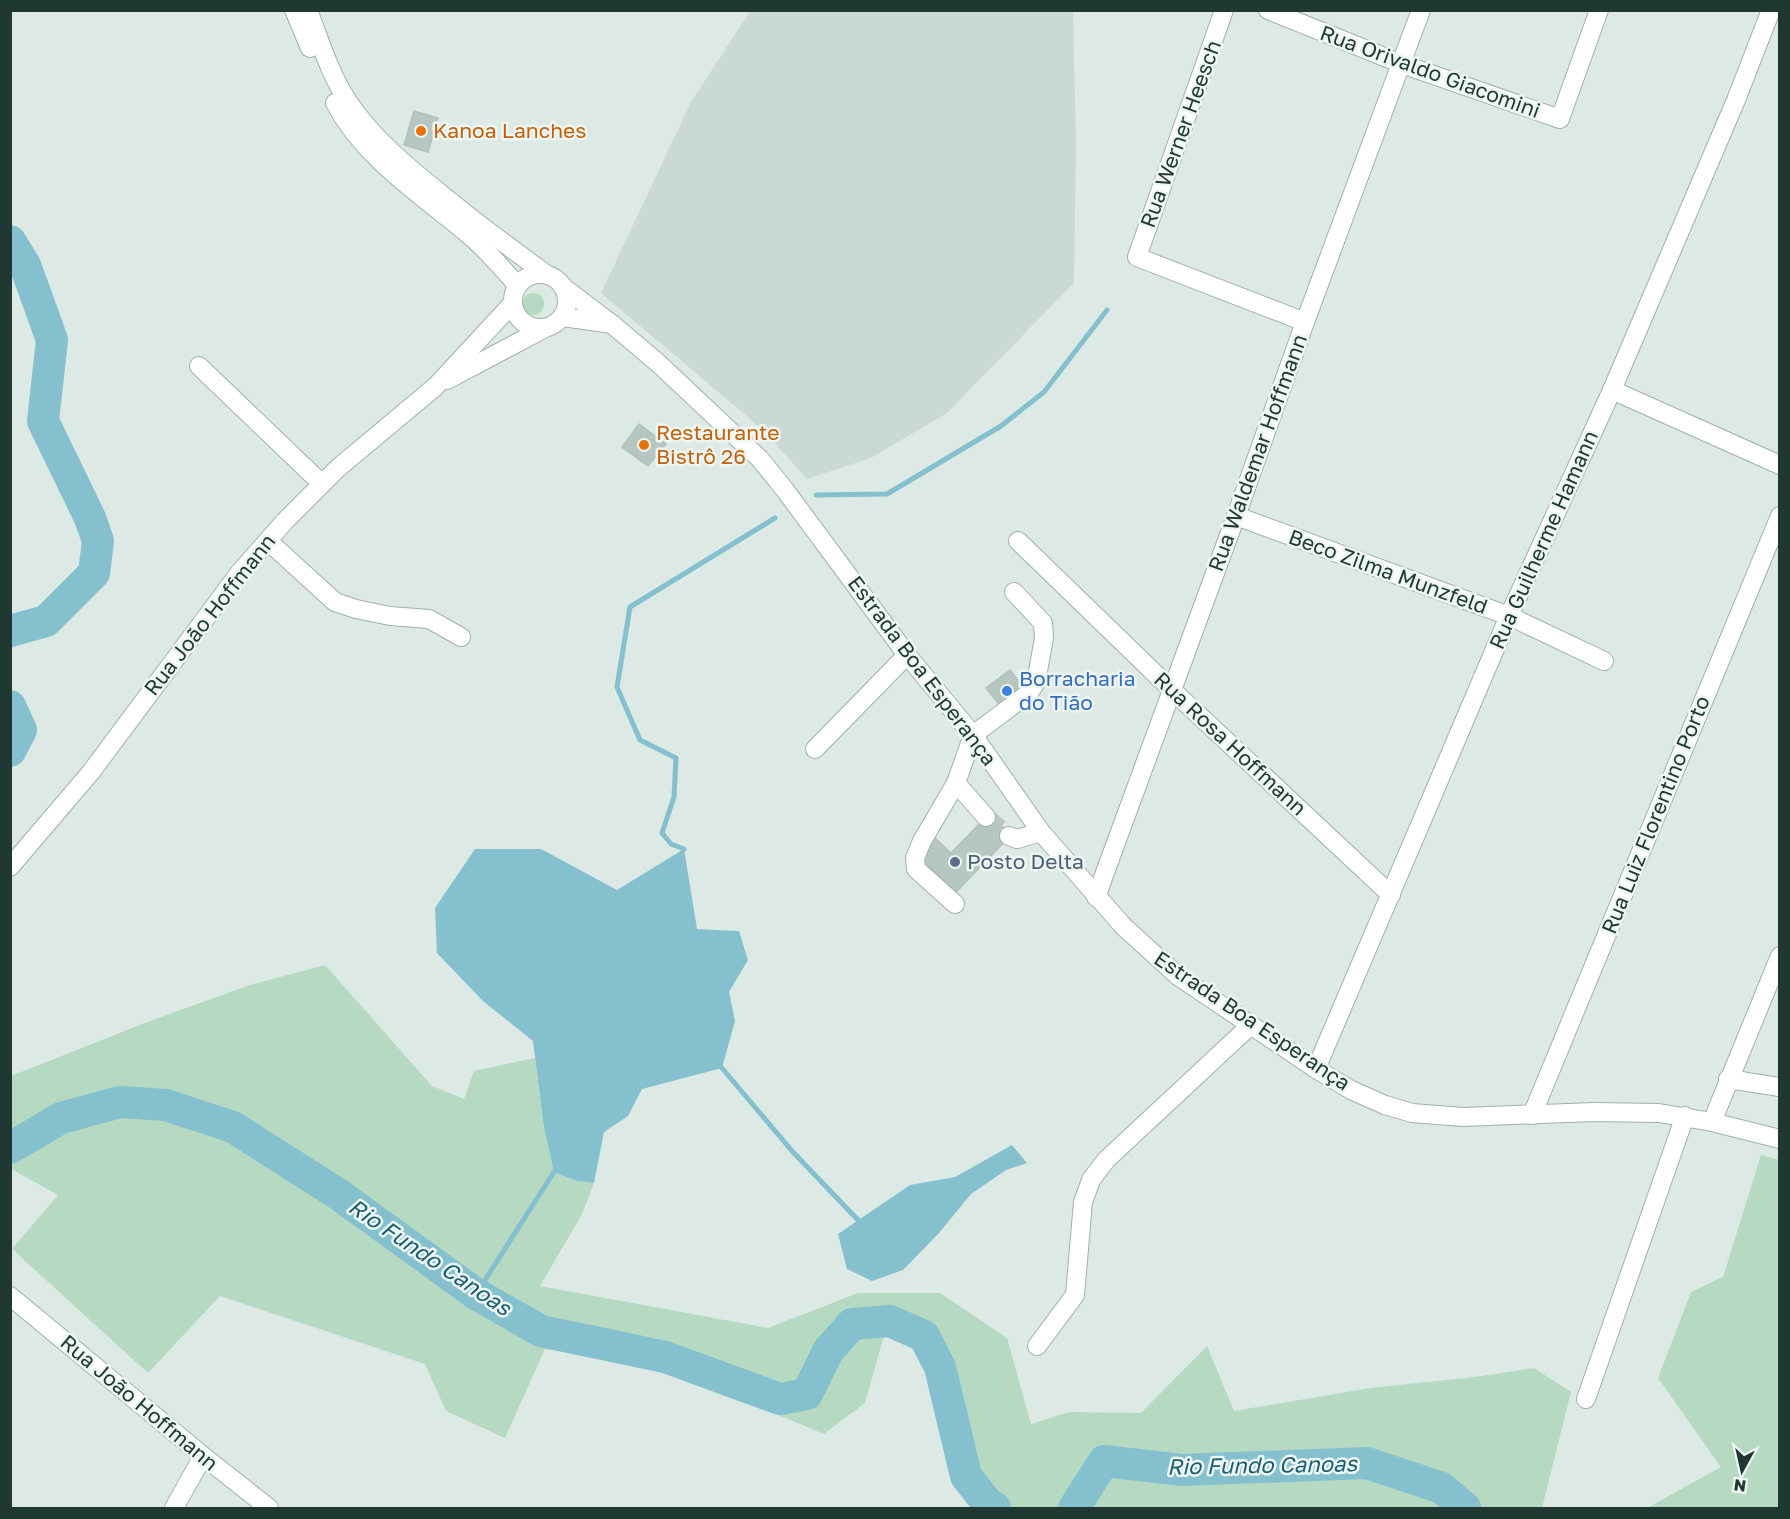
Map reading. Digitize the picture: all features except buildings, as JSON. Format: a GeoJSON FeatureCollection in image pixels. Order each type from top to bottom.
{"type":"FeatureCollection","features":[{"type":"Feature","properties":{"kind":"street"},"geometry":{"type":"LineString","coordinates":[[294,10],[336,106],[359,139],[421,196],[471,237],[517,285]]}},
{"type":"Feature","properties":{"kind":"street"},"geometry":{"type":"LineString","coordinates":[[308,10],[329,64],[348,102],[365,124],[405,165],[473,220],[556,279],[563,287],[567,302],[563,316],[558,322],[545,328],[536,328],[520,320],[514,313],[512,304],[514,292],[517,285],[530,275],[546,274]]}},
{"type":"Feature","properties":{"kind":"street","name":"Rua Werner Heesch"},"geometry":{"type":"LineString","coordinates":[[1224,10],[1137,257],[1305,322]]}},
{"type":"Feature","properties":{"kind":"street","name":"Rua Orivaldo Giacomini"},"geometry":{"type":"LineString","coordinates":[[1268,10],[1402,64],[1560,119],[1599,10]]}},
{"type":"Feature","properties":{"kind":"street","name":"Rua Waldemar Hoffmann"},"geometry":{"type":"LineString","coordinates":[[1096,897],[1421,10]]}},
{"type":"Feature","properties":{"kind":"street","name":"Rua Guilherme Hamann"},"geometry":{"type":"LineString","coordinates":[[1316,1069],[1509,616],[1612,390],[1736,100],[1771,10]]}},
{"type":"Feature","properties":{"kind":"street","name":"Estrada Boa Esperança"},"geometry":{"type":"LineString","coordinates":[[563,287],[614,325],[665,369],[760,459],[786,490],[906,656],[973,735],[1041,832],[1123,926],[1178,976],[1351,1090],[1412,1113],[1463,1117],[1630,1112],[1684,1116],[1779,1139]]}},
{"type":"Feature","properties":{"kind":"street","name":"Rua João Hoffmann"},"geometry":{"type":"LineString","coordinates":[[10,867],[91,772],[240,572],[338,468],[435,387],[512,304]]}},
{"type":"Feature","properties":{"kind":"street"},"geometry":{"type":"LineString","coordinates":[[563,316],[614,325]]}},
{"type":"Feature","properties":{"kind":"street","name":"Rua João Hoffmann"},"geometry":{"type":"LineString","coordinates":[[435,387],[545,328]]}},
{"type":"Feature","properties":{"kind":"street"},"geometry":{"type":"LineString","coordinates":[[200,366],[322,484]]}},
{"type":"Feature","properties":{"kind":"street"},"geometry":{"type":"LineString","coordinates":[[1612,390],[1779,465]]}},
{"type":"Feature","properties":{"kind":"street","name":"Beco Zilma Munzfeld"},"geometry":{"type":"LineString","coordinates":[[1236,516],[1509,616],[1604,661]]}},
{"type":"Feature","properties":{"kind":"street","name":"Rua Luiz Florentino Porto"},"geometry":{"type":"LineString","coordinates":[[1532,1115],[1779,516]]}},
{"type":"Feature","properties":{"kind":"street"},"geometry":{"type":"LineString","coordinates":[[268,541],[335,602],[390,616],[429,619],[461,637]]}},
{"type":"Feature","properties":{"kind":"street","name":"Rua Rosa Hoffmann"},"geometry":{"type":"LineString","coordinates":[[1018,541],[1172,690],[1391,895]]}},
{"type":"Feature","properties":{"kind":"street"},"geometry":{"type":"LineString","coordinates":[[955,904],[916,868],[915,858],[922,841],[956,783],[973,735],[1029,693],[1036,682],[1044,638],[1042,623],[1014,592]]}},
{"type":"Feature","properties":{"kind":"street"},"geometry":{"type":"LineString","coordinates":[[815,749],[906,656]]}},
{"type":"Feature","properties":{"kind":"street"},"geometry":{"type":"LineString","coordinates":[[956,783],[986,817]]}},
{"type":"Feature","properties":{"kind":"street"},"geometry":{"type":"LineString","coordinates":[[1009,836],[1017,839],[1041,832]]}},
{"type":"Feature","properties":{"kind":"street"},"geometry":{"type":"LineString","coordinates":[[1712,1122],[1779,956]]}},
{"type":"Feature","properties":{"kind":"street"},"geometry":{"type":"LineString","coordinates":[[1037,1346],[1075,1295],[1083,1202],[1091,1180],[1106,1160],[1251,1025]]}},
{"type":"Feature","properties":{"kind":"street"},"geometry":{"type":"LineString","coordinates":[[1728,1079],[1779,1087]]}},
{"type":"Feature","properties":{"kind":"street"},"geometry":{"type":"LineString","coordinates":[[1586,1399],[1684,1116]]}},
{"type":"Feature","properties":{"kind":"street","name":"Rua João Hoffmann"},"geometry":{"type":"LineString","coordinates":[[10,1296],[269,1509]]}},
{"type":"Feature","properties":{"kind":"street"},"geometry":{"type":"LineString","coordinates":[[174,1509],[203,1456]]}},
{"type":"Feature","properties":{"kind":"shaded area"},"geometry":{"type":"Polygon","coordinates":[[[751,10],[1073,11],[1076,141],[1074,283],[947,413],[871,458],[807,479],[761,428],[601,293],[691,102],[751,10]]]}},
{"type":"Feature","properties":{"kind":"green space"},"geometry":{"type":"Polygon","coordinates":[[[533,293],[541,296],[544,304],[541,312],[533,315],[525,312],[522,304],[525,296],[533,293]]]}},
{"type":"Feature","properties":{"kind":"green space"},"geometry":{"type":"Polygon","coordinates":[[[325,965],[432,1086],[464,1099],[474,1071],[535,1058],[544,1128],[554,1172],[577,1181],[594,1183],[581,1216],[540,1286],[768,1328],[858,1293],[940,1293],[1007,1338],[1031,1424],[1069,1412],[1141,1413],[1207,1346],[1234,1411],[1370,1388],[1534,1368],[1571,1392],[1542,1508],[1004,1508],[966,1476],[940,1367],[924,1336],[890,1321],[865,1403],[824,1434],[662,1367],[545,1349],[505,1438],[446,1411],[425,1364],[220,1296],[148,1373],[12,1249],[58,1195],[11,1169],[11,1076],[150,1021],[250,985],[325,965]]]}},
{"type":"Feature","properties":{"kind":"green space"},"geometry":{"type":"Polygon","coordinates":[[[1761,1155],[1779,1160],[1779,1508],[1647,1508],[1721,1467],[1658,1378],[1691,1292],[1723,1277],[1761,1155]]]}},
{"type":"Feature","properties":{"kind":"water"},"geometry":{"type":"Polygon","coordinates":[[[475,849],[541,849],[617,890],[684,849],[697,929],[739,931],[748,960],[729,992],[735,1021],[722,1068],[642,1089],[628,1116],[604,1132],[594,1183],[577,1181],[554,1172],[544,1128],[533,1041],[483,1001],[437,953],[435,908],[475,849]]]}},
{"type":"Feature","properties":{"kind":"water"},"geometry":{"type":"Polygon","coordinates":[[[1012,1145],[1027,1163],[1006,1170],[971,1194],[939,1233],[903,1270],[872,1281],[847,1269],[838,1234],[910,1185],[955,1177],[1012,1145]]]}},
{"type":"Feature","properties":{"kind":"waterway","name":"Rio Fundo Canoas"},"geometry":{"type":"LineString","coordinates":[[10,241],[25,265],[52,340],[43,421],[90,518],[98,541],[94,573],[46,621],[10,631]]}},
{"type":"Feature","properties":{"kind":"waterway"},"geometry":{"type":"LineString","coordinates":[[816,495],[887,494],[1001,426],[1044,392],[1107,310]]}},
{"type":"Feature","properties":{"kind":"waterway"},"geometry":{"type":"LineString","coordinates":[[684,849],[671,844],[662,833],[674,797],[676,758],[640,740],[617,687],[630,607],[775,518]]}},
{"type":"Feature","properties":{"kind":"waterway","name":"Rio Fundo Canoas"},"geometry":{"type":"LineString","coordinates":[[10,706],[21,730],[10,751]]}},
{"type":"Feature","properties":{"kind":"waterway"},"geometry":{"type":"LineString","coordinates":[[722,1068],[792,1151],[858,1220]]}},
{"type":"Feature","properties":{"kind":"waterway","name":"Rio Fundo Canoas"},"geometry":{"type":"LineString","coordinates":[[10,1148],[61,1118],[120,1102],[166,1105],[233,1127],[338,1194],[476,1294],[541,1331],[665,1357],[780,1399],[807,1394],[828,1351],[852,1324],[890,1321],[924,1336],[940,1367],[966,1476],[988,1504],[995,1508]]}},
{"type":"Feature","properties":{"kind":"waterway"},"geometry":{"type":"LineString","coordinates":[[476,1294],[554,1172]]}},
{"type":"Feature","properties":{"kind":"waterway","name":"Rio Fundo Canoas"},"geometry":{"type":"LineString","coordinates":[[1074,1508],[1104,1461],[1182,1470],[1367,1463],[1442,1488],[1465,1508]]}},
{"type":"Feature","properties":{"kind":"tunnel"},"geometry":{"type":"LineString","coordinates":[[986,817],[1009,836]]}},
{"type":"Feature","properties":{"kind":"place","name":"Kanoa Lanches"},"geometry":{"type":"Point","coordinates":[421,131]}},
{"type":"Feature","properties":{"kind":"place","name":"Restaurante Bistrô 26"},"geometry":{"type":"Point","coordinates":[644,445]}},
{"type":"Feature","properties":{"kind":"place","name":"Borracharia do Tião"},"geometry":{"type":"Point","coordinates":[1007,691]}},
{"type":"Feature","properties":{"kind":"place","name":"Posto Delta"},"geometry":{"type":"Point","coordinates":[955,862]}}]}
